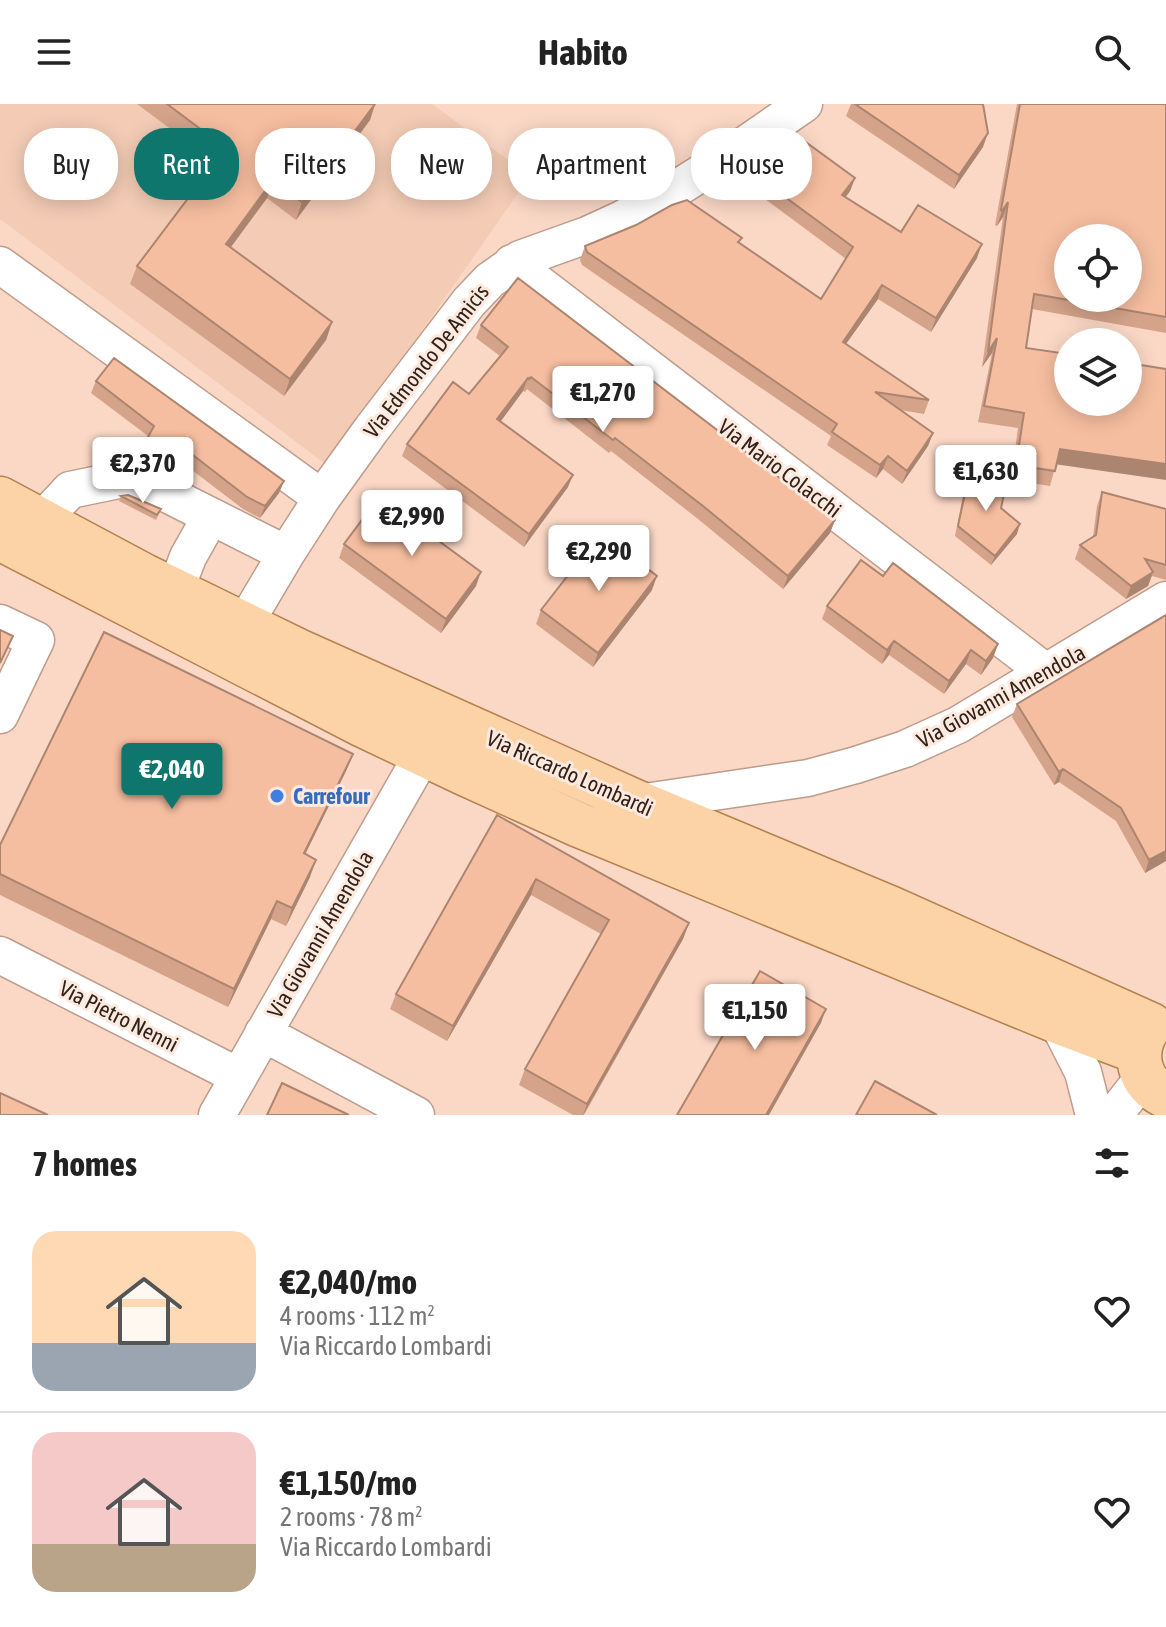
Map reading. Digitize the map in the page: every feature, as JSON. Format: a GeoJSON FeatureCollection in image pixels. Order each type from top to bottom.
{"type":"FeatureCollection","features":[{"type":"Feature","properties":{"kind":"main road","name":"Via Riccardo Lombardi"},"geometry":{"type":"LineString","coordinates":[[0,499],[244,625],[638,803],[892,909],[1153,1053]]}},
{"type":"Feature","properties":{"kind":"main road","name":"Via Riccardo Lombardi"},"geometry":{"type":"LineString","coordinates":[[0,538],[423,754],[579,825],[1057,1021],[1153,1053]]}},
{"type":"Feature","properties":{"kind":"street","name":"Via Edmondo De Amicis"},"geometry":{"type":"LineString","coordinates":[[244,625],[322,498],[469,302],[490,280],[512,263],[622,219],[721,161],[804,104]]}},
{"type":"Feature","properties":{"kind":"street","name":"Via Mario Colacchi"},"geometry":{"type":"LineString","coordinates":[[512,263],[1047,673]]}},
{"type":"Feature","properties":{"kind":"street"},"geometry":{"type":"LineString","coordinates":[[0,265],[322,498]]}},
{"type":"Feature","properties":{"kind":"street"},"geometry":{"type":"LineString","coordinates":[[41,521],[70,490],[128,478],[169,495],[286,554]]}},
{"type":"Feature","properties":{"kind":"street"},"geometry":{"type":"LineString","coordinates":[[175,591],[188,557],[211,516]]}},
{"type":"Feature","properties":{"kind":"street","name":"Via Giovanni Amendola"},"geometry":{"type":"LineString","coordinates":[[638,803],[808,778],[869,761],[947,730],[1166,600]]}},
{"type":"Feature","properties":{"kind":"street"},"geometry":{"type":"LineString","coordinates":[[0,623],[36,640],[0,715]]}},
{"type":"Feature","properties":{"kind":"street","name":"Via Giovanni Amendola"},"geometry":{"type":"LineString","coordinates":[[217,1115],[423,754]]}},
{"type":"Feature","properties":{"kind":"street","name":"Via Pietro Nenni"},"geometry":{"type":"LineString","coordinates":[[0,955],[238,1076]]}},
{"type":"Feature","properties":{"kind":"street"},"geometry":{"type":"LineString","coordinates":[[1057,1021],[1083,1072],[1094,1115]]}},
{"type":"Feature","properties":{"kind":"street"},"geometry":{"type":"LineString","coordinates":[[263,1033],[416,1115]]}},
{"type":"Feature","properties":{"kind":"street"},"geometry":{"type":"LineString","coordinates":[[1114,1115],[1153,1053]]}},
{"type":"Feature","properties":{"kind":"shaded area"},"geometry":{"type":"Polygon","coordinates":[[[0,104],[432,104],[465,128],[391,128],[391,200],[492,200],[492,148],[508,160],[508,200],[513,200],[328,466],[0,219],[0,104]]]}},
{"type":"Feature","properties":{"kind":"building"},"geometry":{"type":"Polygon","coordinates":[[[167,104],[375,104],[357,128],[255,128],[255,200],[258,200],[226,244],[332,322],[290,379],[137,266],[187,200],[239,200],[239,128],[199,128],[167,104]]]}},
{"type":"Feature","properties":{"kind":"building"},"geometry":{"type":"Polygon","coordinates":[[[855,104],[983,104],[988,133],[959,175],[855,104]]]}},
{"type":"Feature","properties":{"kind":"building"},"geometry":{"type":"Polygon","coordinates":[[[1020,104],[1166,104],[1166,317],[1137,312],[1142,312],[1142,224],[1054,224],[1054,297],[1034,294],[1026,348],[1054,352],[1054,416],[1142,416],[1142,365],[1166,369],[1166,464],[1060,449],[1055,471],[1016,465],[1024,413],[984,406],[997,338],[988,352],[1008,202],[1002,211],[1020,104]]]}},
{"type":"Feature","properties":{"kind":"building"},"geometry":{"type":"Polygon","coordinates":[[[812,147],[855,178],[842,195],[901,232],[918,205],[982,244],[936,318],[882,285],[843,342],[929,400],[875,392],[933,433],[907,471],[888,456],[880,465],[832,432],[837,424],[587,252],[585,246],[687,200],[742,238],[738,242],[821,299],[853,247],[789,200],[812,200],[812,147]]]}},
{"type":"Feature","properties":{"kind":"building"},"geometry":{"type":"Polygon","coordinates":[[[518,278],[835,520],[788,576],[703,506],[531,377],[497,419],[573,475],[529,534],[407,444],[453,382],[469,394],[508,347],[481,325],[518,278]]]}},
{"type":"Feature","properties":{"kind":"building"},"geometry":{"type":"Polygon","coordinates":[[[114,358],[284,481],[265,506],[247,497],[189,452],[182,464],[142,448],[154,426],[96,381],[114,358]]]}},
{"type":"Feature","properties":{"kind":"building"},"geometry":{"type":"Polygon","coordinates":[[[971,465],[1005,489],[1001,508],[1020,524],[995,556],[958,526],[971,465]]]}},
{"type":"Feature","properties":{"kind":"building"},"geometry":{"type":"Polygon","coordinates":[[[1102,492],[1166,509],[1166,565],[1145,559],[1153,572],[1131,586],[1080,545],[1096,535],[1102,492]]]}},
{"type":"Feature","properties":{"kind":"building"},"geometry":{"type":"Polygon","coordinates":[[[128,495],[161,509],[157,515],[121,496],[128,495]]]}},
{"type":"Feature","properties":{"kind":"building"},"geometry":{"type":"Polygon","coordinates":[[[379,497],[481,572],[446,619],[344,544],[379,497]]]}},
{"type":"Feature","properties":{"kind":"building"},"geometry":{"type":"Polygon","coordinates":[[[601,533],[657,576],[598,653],[541,610],[601,533]]]}},
{"type":"Feature","properties":{"kind":"building"},"geometry":{"type":"Polygon","coordinates":[[[861,560],[883,576],[893,563],[998,644],[986,661],[971,650],[949,681],[894,641],[887,650],[827,606],[861,560]]]}},
{"type":"Feature","properties":{"kind":"building"},"geometry":{"type":"Polygon","coordinates":[[[1166,615],[1166,851],[1149,860],[1121,808],[1063,769],[1059,772],[1017,704],[1166,615]]]}},
{"type":"Feature","properties":{"kind":"building"},"geometry":{"type":"Polygon","coordinates":[[[0,630],[13,636],[0,663],[0,630]]]}},
{"type":"Feature","properties":{"kind":"building"},"geometry":{"type":"Polygon","coordinates":[[[104,632],[353,754],[304,853],[316,860],[292,908],[277,901],[234,989],[0,874],[0,845],[104,632]]]}},
{"type":"Feature","properties":{"kind":"building"},"geometry":{"type":"Polygon","coordinates":[[[497,815],[689,923],[587,1104],[525,1069],[609,920],[536,879],[453,1026],[396,994],[497,815]]]}},
{"type":"Feature","properties":{"kind":"building"},"geometry":{"type":"Polygon","coordinates":[[[760,971],[826,1009],[766,1115],[677,1115],[760,971]]]}},
{"type":"Feature","properties":{"kind":"building"},"geometry":{"type":"Polygon","coordinates":[[[875,1081],[937,1115],[856,1115],[875,1081]]]}},
{"type":"Feature","properties":{"kind":"building"},"geometry":{"type":"Polygon","coordinates":[[[282,1083],[349,1115],[267,1115],[282,1083]]]}},
{"type":"Feature","properties":{"kind":"building"},"geometry":{"type":"Polygon","coordinates":[[[0,1093],[48,1115],[0,1115],[0,1093]]]}},
{"type":"Feature","properties":{"kind":"place","name":"Carrefour"},"geometry":{"type":"Point","coordinates":[277,796]}}]}
